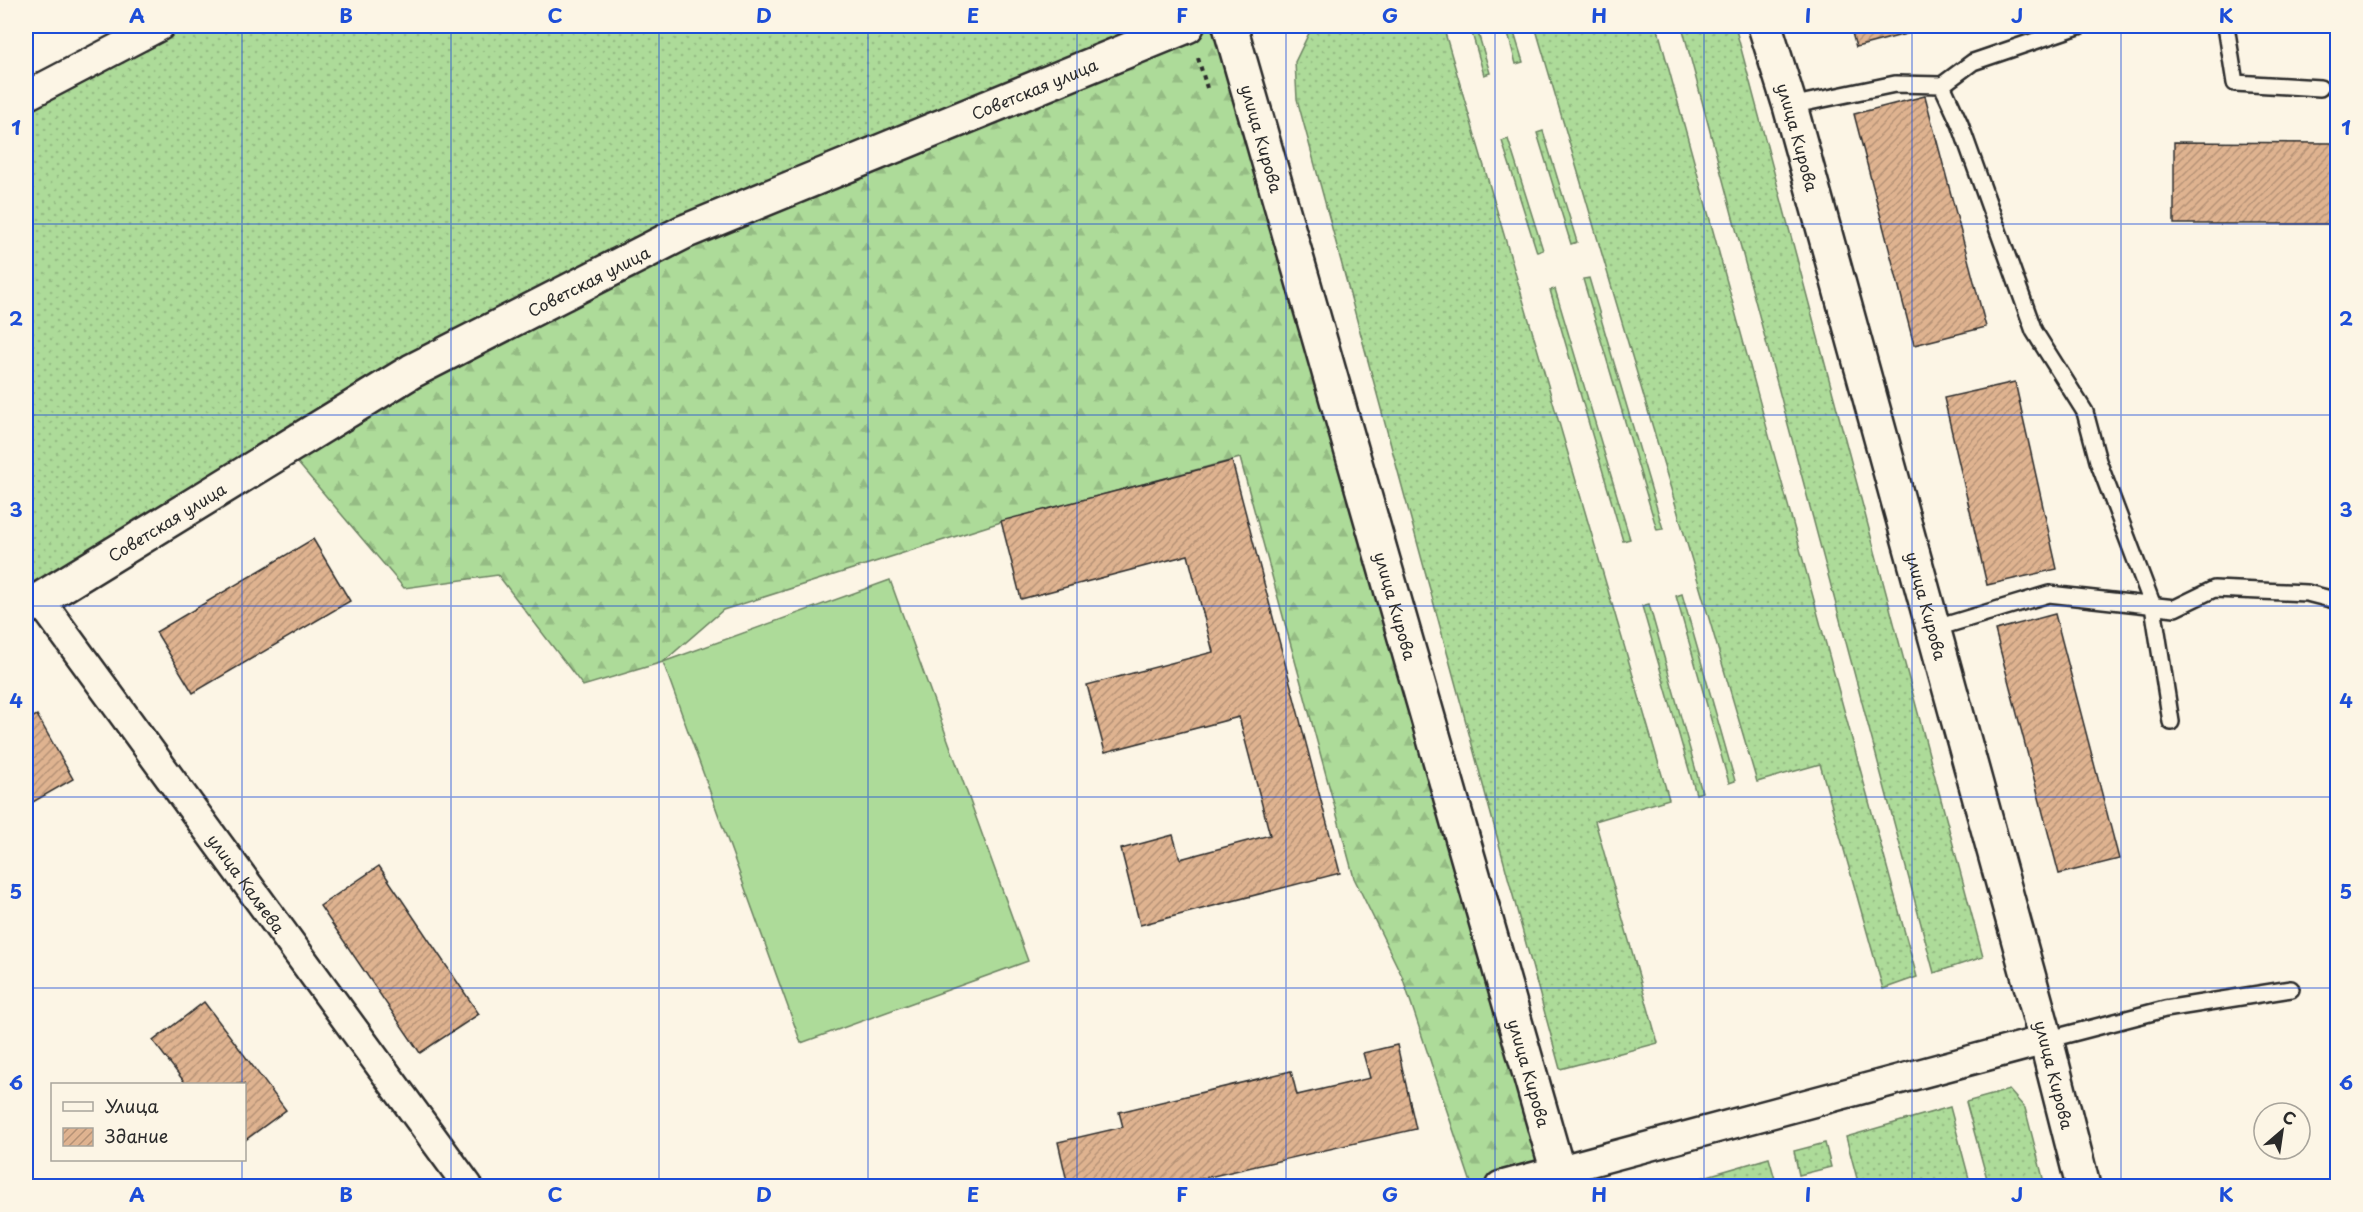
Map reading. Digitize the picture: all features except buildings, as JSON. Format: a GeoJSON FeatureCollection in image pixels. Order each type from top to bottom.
{"type":"FeatureCollection","features":[{"type":"Feature","properties":{"kind":"street"},"geometry":{"type":"LineString","coordinates":[[26,96],[160,26]]}},
{"type":"Feature","properties":{"kind":"street","name":"Советская улица"},"geometry":{"type":"LineString","coordinates":[[30,596],[412,372],[684,232],[1188,26]]}},
{"type":"Feature","properties":{"kind":"street","name":"улица Кирова"},"geometry":{"type":"LineString","coordinates":[[1230,26],[1560,1178]]}},
{"type":"Feature","properties":{"kind":"street","name":"улица Кирова"},"geometry":{"type":"LineString","coordinates":[[1765,26],[1790,106],[2046,1040],[2083,1186]]}},
{"type":"Feature","properties":{"kind":"street","name":"улица Каляева"},"geometry":{"type":"LineString","coordinates":[[30,596],[468,1186]]}},
{"type":"Feature","properties":{"kind":"street"},"geometry":{"type":"LineString","coordinates":[[1500,1186],[1560,1178],[2046,1040]]}},
{"type":"Feature","properties":{"kind":"lane"},"geometry":{"type":"LineString","coordinates":[[1790,106],[1895,84],[1942,85],[1973,62],[2079,26]]}},
{"type":"Feature","properties":{"kind":"lane"},"geometry":{"type":"LineString","coordinates":[[2226,26],[2235,83],[2320,88]]}},
{"type":"Feature","properties":{"kind":"lane"},"geometry":{"type":"LineString","coordinates":[[1942,85],[1960,124],[2034,331],[2085,412],[2098,461],[2153,606],[2171,722]]}},
{"type":"Feature","properties":{"kind":"lane"},"geometry":{"type":"LineString","coordinates":[[1933,629],[2049,594],[2175,608],[2214,590],[2307,593],[2337,601]]}},
{"type":"Feature","properties":{"kind":"lane"},"geometry":{"type":"LineString","coordinates":[[2046,1040],[2165,1009],[2291,989]]}},
{"type":"Feature","properties":{"kind":"green space"},"geometry":{"type":"Polygon","coordinates":[[[160,26],[1188,26],[684,232],[39,599],[26,583],[26,96],[160,26]]]}},
{"type":"Feature","properties":{"kind":"green space"},"geometry":{"type":"Polygon","coordinates":[[[1188,26],[1230,26],[1558,1170],[1500,1186],[1472,1186],[1402,976],[1354,878],[1240,458],[1001,522],[723,610],[663,662],[583,686],[498,575],[404,588],[286,449],[684,232],[1188,26]]]}},
{"type":"Feature","properties":{"kind":"green space"},"geometry":{"type":"Polygon","coordinates":[[[1443,26],[1669,799],[1595,821],[1658,1043],[1560,1069],[1297,99],[1295,62],[1312,27],[1443,26]]]}},
{"type":"Feature","properties":{"kind":"green space"},"geometry":{"type":"Polygon","coordinates":[[[1470,26],[1476,26],[1490,73],[1484,75],[1470,26]]]}},
{"type":"Feature","properties":{"kind":"green space"},"geometry":{"type":"Polygon","coordinates":[[[1506,26],[1512,26],[1523,62],[1516,64],[1506,26]]]}},
{"type":"Feature","properties":{"kind":"green space"},"geometry":{"type":"Polygon","coordinates":[[[1535,26],[1657,26],[1917,977],[1883,989],[1820,764],[1757,782],[1535,26]]]}},
{"type":"Feature","properties":{"kind":"green space"},"geometry":{"type":"Polygon","coordinates":[[[1682,26],[1735,26],[1983,957],[1934,973],[1682,26]]]}},
{"type":"Feature","properties":{"kind":"green space"},"geometry":{"type":"Polygon","coordinates":[[[1543,131],[1577,242],[1571,244],[1537,133],[1543,131]]]}},
{"type":"Feature","properties":{"kind":"green space"},"geometry":{"type":"Polygon","coordinates":[[[1508,139],[1543,250],[1537,252],[1502,141],[1508,139]]]}},
{"type":"Feature","properties":{"kind":"green space"},"geometry":{"type":"Polygon","coordinates":[[[1589,278],[1663,529],[1657,530],[1583,279],[1589,278]]]}},
{"type":"Feature","properties":{"kind":"green space"},"geometry":{"type":"Polygon","coordinates":[[[1555,289],[1630,539],[1623,541],[1550,290],[1555,289]]]}},
{"type":"Feature","properties":{"kind":"green space"},"geometry":{"type":"Polygon","coordinates":[[[890,580],[1028,961],[801,1043],[663,662],[890,580]]]}},
{"type":"Feature","properties":{"kind":"green space"},"geometry":{"type":"Polygon","coordinates":[[[1682,594],[1735,781],[1729,783],[1676,596],[1682,594]]]}},
{"type":"Feature","properties":{"kind":"green space"},"geometry":{"type":"Polygon","coordinates":[[[1649,604],[1702,792],[1696,794],[1642,606],[1649,604]]]}},
{"type":"Feature","properties":{"kind":"green space"},"geometry":{"type":"Polygon","coordinates":[[[2009,1090],[2025,1108],[2045,1186],[1989,1186],[1966,1102],[2009,1090]]]}},
{"type":"Feature","properties":{"kind":"green space"},"geometry":{"type":"Polygon","coordinates":[[[1950,1107],[1971,1186],[1859,1186],[1846,1137],[1950,1107]]]}},
{"type":"Feature","properties":{"kind":"green space"},"geometry":{"type":"Polygon","coordinates":[[[1825,1143],[1831,1167],[1799,1175],[1794,1151],[1825,1143]]]}},
{"type":"Feature","properties":{"kind":"green space"},"geometry":{"type":"Polygon","coordinates":[[[1769,1158],[1777,1186],[1673,1186],[1769,1158]]]}}]}
